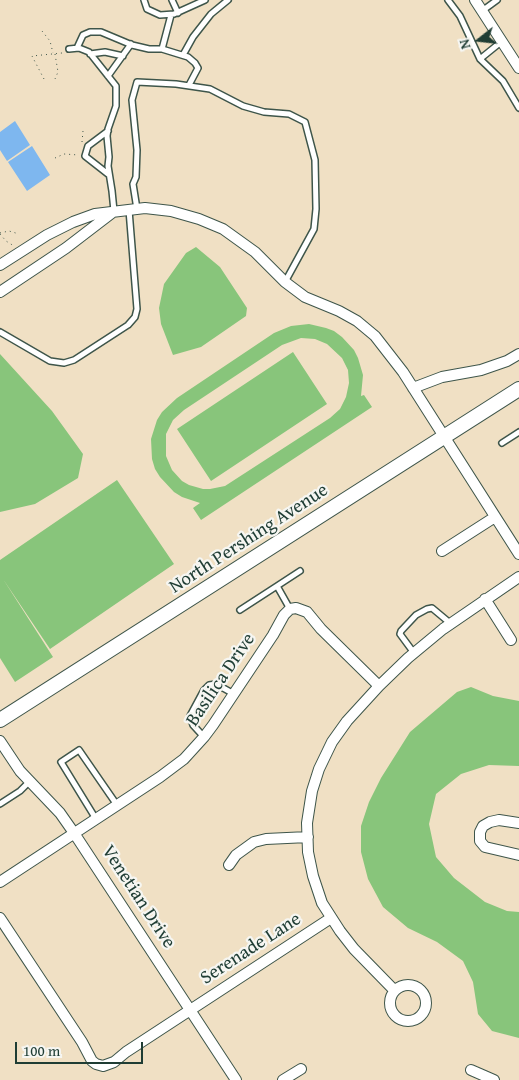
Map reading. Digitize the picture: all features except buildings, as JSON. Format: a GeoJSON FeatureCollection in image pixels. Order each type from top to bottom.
{"type":"FeatureCollection","features":[{"type":"Feature","properties":{"kind":"main road","name":"North Pershing Avenue"},"geometry":{"type":"LineString","coordinates":[[0,720],[519,390]]}},
{"type":"Feature","properties":{"kind":"street"},"geometry":{"type":"LineString","coordinates":[[475,0],[519,68]]}},
{"type":"Feature","properties":{"kind":"street"},"geometry":{"type":"LineString","coordinates":[[0,266],[47,235],[73,222],[95,214],[114,211],[133,209],[171,211],[210,223],[239,239],[285,282],[305,297],[339,312],[375,336],[413,388],[519,554]]}},
{"type":"Feature","properties":{"kind":"street"},"geometry":{"type":"LineString","coordinates":[[0,292],[66,248],[114,211]]}},
{"type":"Feature","properties":{"kind":"street"},"geometry":{"type":"LineString","coordinates":[[413,388],[437,378],[481,370],[507,361],[519,354]]}},
{"type":"Feature","properties":{"kind":"street"},"geometry":{"type":"LineString","coordinates":[[442,551],[495,517]]}},
{"type":"Feature","properties":{"kind":"street"},"geometry":{"type":"LineString","coordinates":[[394,990],[354,949],[331,918],[322,902],[313,876],[308,852],[309,806],[319,769],[332,742],[347,721],[414,652],[485,599],[519,577]]}},
{"type":"Feature","properties":{"kind":"street"},"geometry":{"type":"LineString","coordinates":[[485,599],[511,640]]}},
{"type":"Feature","properties":{"kind":"street"},"geometry":{"type":"LineString","coordinates":[[290,609],[296,608],[307,612],[321,629],[380,686]]}},
{"type":"Feature","properties":{"kind":"street","name":"Basilica Drive"},"geometry":{"type":"LineString","coordinates":[[0,882],[160,777],[184,759],[204,738],[290,609]]}},
{"type":"Feature","properties":{"kind":"street","name":"Venetian Drive"},"geometry":{"type":"LineString","coordinates":[[0,741],[29,782],[60,813],[74,833],[236,1080]]}},
{"type":"Feature","properties":{"kind":"street"},"geometry":{"type":"LineString","coordinates":[[519,823],[499,820],[490,822],[483,826],[480,832],[480,841],[485,847],[519,855]]}},
{"type":"Feature","properties":{"kind":"street"},"geometry":{"type":"LineString","coordinates":[[229,865],[236,855],[254,842],[266,839],[308,837]]}},
{"type":"Feature","properties":{"kind":"street","name":"Serenade Lane"},"geometry":{"type":"LineString","coordinates":[[0,918],[92,1060],[96,1064],[104,1066],[109,1065],[331,918]]}},
{"type":"Feature","properties":{"kind":"street"},"geometry":{"type":"LineString","coordinates":[[283,1080],[301,1068]]}},
{"type":"Feature","properties":{"kind":"street"},"geometry":{"type":"LineString","coordinates":[[471,1070],[494,1080]]}},
{"type":"Feature","properties":{"kind":"lane"},"geometry":{"type":"LineString","coordinates":[[144,0],[147,9],[160,15],[178,13],[205,0]]}},
{"type":"Feature","properties":{"kind":"lane"},"geometry":{"type":"LineString","coordinates":[[172,0],[178,13]]}},
{"type":"Feature","properties":{"kind":"lane"},"geometry":{"type":"LineString","coordinates":[[183,55],[193,36],[211,14],[228,0]]}},
{"type":"Feature","properties":{"kind":"lane"},"geometry":{"type":"LineString","coordinates":[[448,0],[460,16],[480,59],[503,81],[519,108]]}},
{"type":"Feature","properties":{"kind":"lane"},"geometry":{"type":"LineString","coordinates":[[482,11],[497,0]]}},
{"type":"Feature","properties":{"kind":"lane"},"geometry":{"type":"LineString","coordinates":[[162,49],[171,15]]}},
{"type":"Feature","properties":{"kind":"lane"},"geometry":{"type":"LineString","coordinates":[[77,48],[83,35],[90,32],[101,32],[131,44],[149,49],[162,49],[183,55],[195,63],[198,68],[189,85]]}},
{"type":"Feature","properties":{"kind":"lane"},"geometry":{"type":"LineString","coordinates":[[480,59],[501,42]]}},
{"type":"Feature","properties":{"kind":"lane"},"geometry":{"type":"LineString","coordinates":[[108,76],[131,44]]}},
{"type":"Feature","properties":{"kind":"lane"},"geometry":{"type":"LineString","coordinates":[[69,49],[77,48],[90,54],[116,86],[116,106],[108,131],[109,174],[114,211]]}},
{"type":"Feature","properties":{"kind":"lane"},"geometry":{"type":"LineString","coordinates":[[90,54],[105,52],[123,56]]}},
{"type":"Feature","properties":{"kind":"lane"},"geometry":{"type":"LineString","coordinates":[[0,332],[50,361],[64,363],[74,360],[128,325],[135,317],[138,309],[133,209],[137,150],[132,100],[137,82],[189,85],[210,89],[243,106],[264,112],[289,114],[305,122],[315,160],[316,209],[314,229],[285,282]]}},
{"type":"Feature","properties":{"kind":"lane"},"geometry":{"type":"LineString","coordinates":[[108,131],[88,146],[84,156],[109,174]]}},
{"type":"Feature","properties":{"kind":"lane"},"geometry":{"type":"LineString","coordinates":[[502,443],[519,432]]}},
{"type":"Feature","properties":{"kind":"lane"},"geometry":{"type":"LineString","coordinates":[[240,610],[300,571]]}},
{"type":"Feature","properties":{"kind":"lane"},"geometry":{"type":"LineString","coordinates":[[277,586],[290,609]]}},
{"type":"Feature","properties":{"kind":"lane"},"geometry":{"type":"LineString","coordinates":[[414,652],[400,634],[416,615],[432,608],[450,624]]}},
{"type":"Feature","properties":{"kind":"lane"},"geometry":{"type":"LineString","coordinates":[[204,738],[193,724],[190,716],[204,690],[209,685],[216,684],[234,694]]}},
{"type":"Feature","properties":{"kind":"lane"},"geometry":{"type":"LineString","coordinates":[[96,819],[61,762],[79,750],[117,805]]}},
{"type":"Feature","properties":{"kind":"lane"},"geometry":{"type":"LineString","coordinates":[[0,804],[20,791],[29,782]]}},
{"type":"Feature","properties":{"kind":"path"},"geometry":{"type":"LineString","coordinates":[[42,31],[50,41],[58,64],[56,79]]}},
{"type":"Feature","properties":{"kind":"path"},"geometry":{"type":"LineString","coordinates":[[44,79],[32,56],[60,53],[69,49]]}},
{"type":"Feature","properties":{"kind":"path"},"geometry":{"type":"LineString","coordinates":[[55,158],[64,154],[84,156]]}},
{"type":"Feature","properties":{"kind":"path"},"geometry":{"type":"LineString","coordinates":[[0,233],[9,231],[19,234]]}},
{"type":"Feature","properties":{"kind":"green space"},"geometry":{"type":"Polygon","coordinates":[[[196,247],[220,267],[247,308],[246,316],[201,347],[173,355],[161,324],[159,308],[164,284],[186,253],[196,247]]]}},
{"type":"Feature","properties":{"kind":"green space"},"geometry":{"type":"Polygon","coordinates":[[[309,324],[334,331],[342,337],[354,350],[358,358],[363,375],[361,396],[364,395],[372,407],[201,520],[193,508],[200,503],[174,492],[155,469],[152,459],[151,439],[157,420],[162,412],[177,398],[274,333],[291,326],[309,324]],[[301,338],[282,345],[184,410],[173,420],[166,434],[166,456],[172,470],[182,481],[203,489],[225,486],[330,418],[340,409],[346,397],[349,383],[348,370],[342,358],[327,344],[315,339],[301,338]]]}},
{"type":"Feature","properties":{"kind":"green space"},"geometry":{"type":"Polygon","coordinates":[[[293,352],[327,404],[211,481],[177,429],[293,352]]]}},
{"type":"Feature","properties":{"kind":"green space"},"geometry":{"type":"Polygon","coordinates":[[[0,354],[52,411],[83,454],[78,478],[35,504],[0,512],[0,354]]]}},
{"type":"Feature","properties":{"kind":"green space"},"geometry":{"type":"Polygon","coordinates":[[[117,480],[174,564],[50,649],[3,579],[53,657],[15,682],[0,658],[0,560],[117,480]]]}},
{"type":"Feature","properties":{"kind":"green space"},"geometry":{"type":"Polygon","coordinates":[[[471,687],[493,696],[519,701],[519,766],[489,765],[461,774],[436,794],[429,824],[436,857],[454,878],[485,902],[507,911],[519,912],[519,1038],[492,1031],[478,1014],[473,982],[463,961],[437,942],[408,928],[383,907],[368,879],[361,852],[361,826],[369,802],[381,778],[410,732],[457,692],[471,687]]]}},
{"type":"Feature","properties":{"kind":"water"},"geometry":{"type":"Polygon","coordinates":[[[15,121],[30,145],[7,161],[0,150],[0,132],[15,121]]]}},
{"type":"Feature","properties":{"kind":"water"},"geometry":{"type":"Polygon","coordinates":[[[32,146],[50,175],[27,191],[8,162],[32,146]]]}}]}
